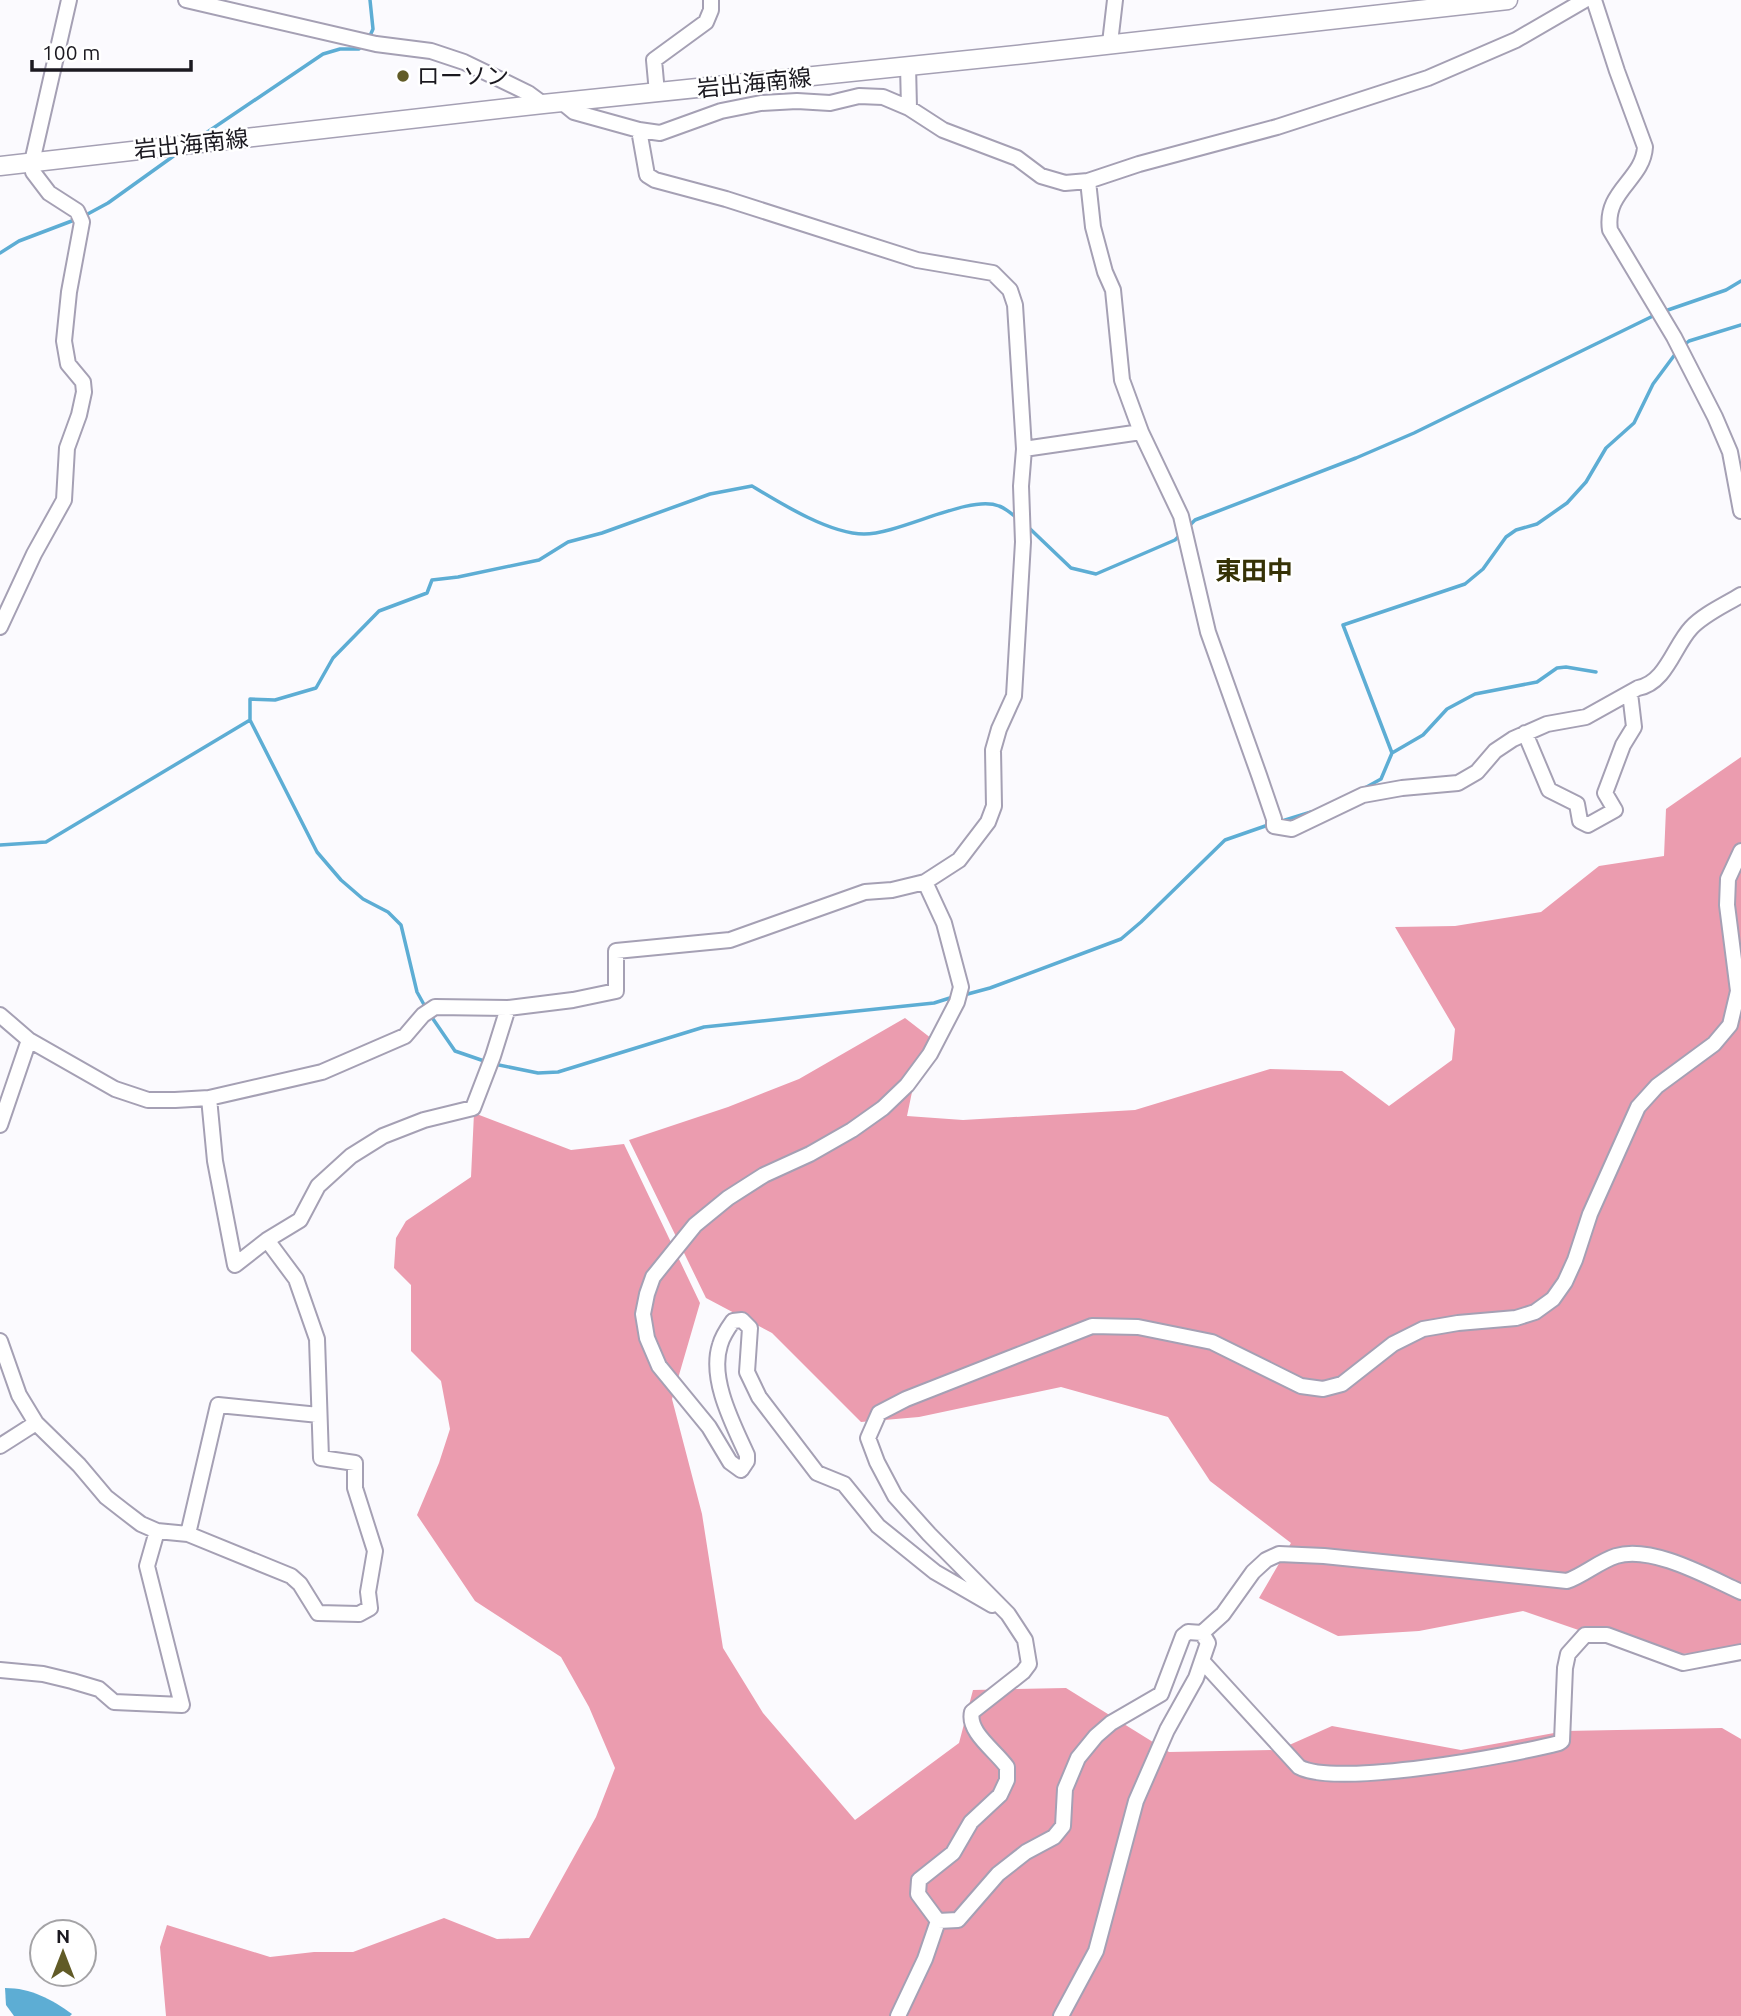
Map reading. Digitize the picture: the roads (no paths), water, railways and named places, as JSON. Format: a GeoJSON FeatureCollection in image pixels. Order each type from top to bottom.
{"type":"FeatureCollection","features":[{"type":"Feature","properties":{"kind":"main road","name":"岩出海南線"},"geometry":{"type":"LineString","coordinates":[[0,166],[543,104],[1508,0]]}},
{"type":"Feature","properties":{"kind":"street"},"geometry":{"type":"LineString","coordinates":[[0,626],[34,554],[64,500],[67,448],[84,393],[83,382],[68,363],[64,341],[69,292],[82,222],[77,211],[49,192],[33,172],[32,162],[69,0]]}},
{"type":"Feature","properties":{"kind":"street"},"geometry":{"type":"LineString","coordinates":[[187,0],[376,44],[431,51],[474,67],[528,93],[543,104]]}},
{"type":"Feature","properties":{"kind":"street"},"geometry":{"type":"LineString","coordinates":[[657,93],[654,60],[706,22],[711,10],[710,0]]}},
{"type":"Feature","properties":{"kind":"street"},"geometry":{"type":"LineString","coordinates":[[1110,43],[1115,0]]}},
{"type":"Feature","properties":{"kind":"street"},"geometry":{"type":"LineString","coordinates":[[563,103],[574,112],[660,133],[721,111],[761,103],[830,103],[859,96],[883,97],[909,107],[943,130],[1017,158],[1041,176],[1065,183],[1088,181],[1139,164],[1278,127],[1428,78],[1516,40],[1585,0]]}},
{"type":"Feature","properties":{"kind":"street"},"geometry":{"type":"LineString","coordinates":[[1594,0],[1616,71],[1645,147],[1644,159],[1614,198],[1608,217],[1609,230],[1674,337],[1709,405],[1739,478],[1741,511]]}},
{"type":"Feature","properties":{"kind":"street"},"geometry":{"type":"LineString","coordinates":[[908,65],[909,107]]}},
{"type":"Feature","properties":{"kind":"street"},"geometry":{"type":"LineString","coordinates":[[0,1015],[29,1040],[115,1089],[148,1100],[209,1098],[322,1072],[405,1036],[423,1015],[435,1007],[508,1008],[573,1000],[616,991],[616,951],[730,940],[865,892],[892,890],[925,882],[959,860],[988,822],[994,806],[993,750],[1014,696],[1023,542],[1021,486],[1024,449],[1015,305],[1010,290],[993,273],[918,260],[738,203],[655,180],[647,175],[639,130]]}},
{"type":"Feature","properties":{"kind":"street"},"geometry":{"type":"LineString","coordinates":[[1088,181],[1093,227],[1105,272],[1113,290],[1122,380],[1141,432],[1181,516],[1208,632],[1274,818],[1274,826],[1292,829],[1363,795],[1458,783],[1477,772],[1495,751],[1525,733],[1547,724],[1586,717],[1638,688],[1646,687],[1658,677],[1691,627],[1741,595]]}},
{"type":"Feature","properties":{"kind":"street"},"geometry":{"type":"LineString","coordinates":[[1024,449],[1081,443],[1141,432]]}},
{"type":"Feature","properties":{"kind":"street"},"geometry":{"type":"LineString","coordinates":[[1525,733],[1549,790],[1577,804],[1580,821],[1588,825],[1615,810],[1605,793],[1623,745],[1634,727],[1630,693]]}},
{"type":"Feature","properties":{"kind":"street"},"geometry":{"type":"LineString","coordinates":[[938,1920],[918,1894],[919,1880],[953,1853],[971,1822],[1000,1796],[1007,1780],[1007,1766],[974,1729],[970,1720],[972,1712],[1015,1680],[1029,1664],[1025,1640],[1008,1614],[895,1496],[868,1438],[879,1413],[906,1399],[1092,1326],[1138,1327],[1212,1342],[1301,1386],[1324,1389],[1342,1384],[1393,1345],[1423,1329],[1516,1318],[1535,1312],[1553,1299],[1565,1282],[1590,1214],[1638,1107],[1657,1086],[1714,1044],[1730,1025],[1738,991],[1727,905],[1728,879],[1741,851]]}},
{"type":"Feature","properties":{"kind":"street"},"geometry":{"type":"LineString","coordinates":[[925,882],[944,923],[961,987],[957,1002],[930,1054],[907,1085],[883,1108],[810,1154],[764,1175],[695,1224],[653,1278],[643,1314],[647,1338],[659,1366],[709,1427],[730,1462],[741,1470],[747,1461],[747,1455],[727,1411],[718,1377],[719,1346],[733,1321],[742,1320],[750,1328],[747,1372],[759,1397],[817,1473],[844,1484],[878,1526],[935,1572],[1008,1614]]}},
{"type":"Feature","properties":{"kind":"street"},"geometry":{"type":"LineString","coordinates":[[209,1098],[215,1161],[236,1265],[267,1240],[299,1220],[318,1186],[351,1156],[383,1136],[424,1120],[473,1108],[508,1008]]}},
{"type":"Feature","properties":{"kind":"street"},"geometry":{"type":"LineString","coordinates":[[0,1125],[29,1040]]}},
{"type":"Feature","properties":{"kind":"street"},"geometry":{"type":"LineString","coordinates":[[0,1341],[19,1395],[36,1423],[79,1465],[106,1497],[141,1524],[157,1531],[188,1534],[291,1576],[318,1613],[359,1614],[370,1608],[368,1592],[375,1551],[355,1488],[355,1463],[321,1458],[317,1339],[296,1279],[267,1240]]}},
{"type":"Feature","properties":{"kind":"street"},"geometry":{"type":"LineString","coordinates":[[188,1534],[218,1405],[319,1415]]}},
{"type":"Feature","properties":{"kind":"street"},"geometry":{"type":"LineString","coordinates":[[0,1446],[36,1423]]}},
{"type":"Feature","properties":{"kind":"street"},"geometry":{"type":"LineString","coordinates":[[0,1670],[43,1674],[72,1681],[99,1689],[114,1702],[182,1705],[147,1566],[157,1531]]}},
{"type":"Feature","properties":{"kind":"street"},"geometry":{"type":"LineString","coordinates":[[938,1920],[958,1920],[998,1874],[1026,1852],[1054,1837],[1063,1826],[1065,1789],[1078,1758],[1111,1723],[1161,1694],[1183,1636],[1188,1632],[1202,1633],[1223,1614],[1253,1572],[1266,1560],[1279,1554],[1324,1556],[1567,1581],[1618,1555],[1642,1555],[1683,1566],[1741,1592]]}},
{"type":"Feature","properties":{"kind":"street"},"geometry":{"type":"LineString","coordinates":[[1061,2016],[1096,1951],[1136,1801],[1167,1730],[1203,1661],[1208,1643],[1202,1633]]}},
{"type":"Feature","properties":{"kind":"street"},"geometry":{"type":"LineString","coordinates":[[1203,1661],[1299,1767],[1308,1772],[1341,1775],[1485,1759],[1559,1743],[1562,1741],[1568,1654],[1585,1635],[1607,1635],[1683,1664],[1741,1652]]}},
{"type":"Feature","properties":{"kind":"street"},"geometry":{"type":"LineString","coordinates":[[898,2016],[925,1959],[938,1920]]}},
{"type":"Feature","properties":{"kind":"water"},"geometry":{"type":"Polygon","coordinates":[[[5,1988],[40,1995],[72,2014],[14,2016],[6,2005],[5,1988]]]}},
{"type":"Feature","properties":{"kind":"waterway"},"geometry":{"type":"LineString","coordinates":[[369,38],[373,29],[370,0]]}},
{"type":"Feature","properties":{"kind":"waterway"},"geometry":{"type":"LineString","coordinates":[[203,135],[323,54],[340,49],[359,49],[363,44]]}},
{"type":"Feature","properties":{"kind":"waterway"},"geometry":{"type":"LineString","coordinates":[[84,216],[108,203],[175,155]]}},
{"type":"Feature","properties":{"kind":"waterway"},"geometry":{"type":"LineString","coordinates":[[0,253],[19,241],[77,219]]}},
{"type":"Feature","properties":{"kind":"waterway"},"geometry":{"type":"LineString","coordinates":[[1665,311],[1726,290],[1741,281]]}},
{"type":"Feature","properties":{"kind":"waterway"},"geometry":{"type":"LineString","coordinates":[[1188,527],[1195,520],[1414,433],[1655,315]]}},
{"type":"Feature","properties":{"kind":"waterway"},"geometry":{"type":"LineString","coordinates":[[1684,345],[1689,341],[1741,325]]}},
{"type":"Feature","properties":{"kind":"waterway"},"geometry":{"type":"LineString","coordinates":[[1392,753],[1343,625],[1465,584],[1483,569],[1506,537],[1516,530],[1537,524],[1567,503],[1586,482],[1606,448],[1634,423],[1653,384],[1676,353]]}},
{"type":"Feature","properties":{"kind":"waterway"},"geometry":{"type":"LineString","coordinates":[[427,1010],[417,992],[401,925],[388,912],[363,899],[341,880],[317,852],[250,720],[250,699],[275,700],[316,688],[333,658],[379,611],[427,593],[432,580],[539,560],[568,542],[602,533],[710,494],[752,486],[791,509],[851,533],[879,532],[970,505],[999,506],[1017,518]]}},
{"type":"Feature","properties":{"kind":"waterway"},"geometry":{"type":"LineString","coordinates":[[1026,525],[1071,568],[1096,574],[1175,540],[1180,535]]}},
{"type":"Feature","properties":{"kind":"waterway"},"geometry":{"type":"LineString","coordinates":[[1363,789],[1381,779],[1392,753],[1423,735],[1447,709],[1475,694],[1537,682],[1557,668],[1596,672]]}},
{"type":"Feature","properties":{"kind":"waterway"},"geometry":{"type":"LineString","coordinates":[[0,845],[46,842],[250,720]]}},
{"type":"Feature","properties":{"kind":"waterway"},"geometry":{"type":"LineString","coordinates":[[1282,821],[1311,812]]}},
{"type":"Feature","properties":{"kind":"waterway"},"geometry":{"type":"LineString","coordinates":[[964,995],[990,988],[1121,939],[1225,840],[1271,824]]}},
{"type":"Feature","properties":{"kind":"waterway"},"geometry":{"type":"LineString","coordinates":[[494,1064],[538,1073],[558,1072],[704,1027],[934,1003],[953,997]]}},
{"type":"Feature","properties":{"kind":"waterway"},"geometry":{"type":"LineString","coordinates":[[431,1016],[455,1051],[487,1062]]}},
{"type":"Feature","properties":{"kind":"place","name":"ローソン"},"geometry":{"type":"Point","coordinates":[403,76]}},
{"type":"Feature","properties":{"kind":"district","name":"東田中"},"geometry":{"type":"Point","coordinates":[1254,571]}}]}
